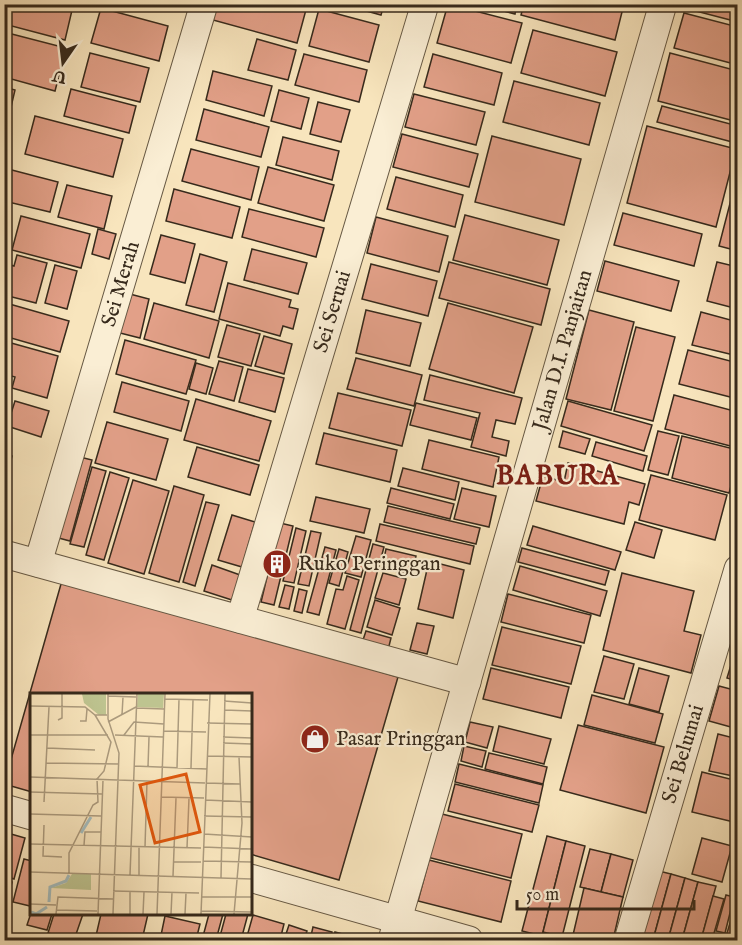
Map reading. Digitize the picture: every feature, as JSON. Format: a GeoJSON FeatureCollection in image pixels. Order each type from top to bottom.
{"type":"FeatureCollection","features":[{"type":"Feature","properties":{"kind":"street","name":"Sei Merah"},"geometry":{"type":"LineString","coordinates":[[38,563],[204,4]]}},
{"type":"Feature","properties":{"kind":"street","name":"Sei Seruai"},"geometry":{"type":"LineString","coordinates":[[240,620],[425,4]]}},
{"type":"Feature","properties":{"kind":"street","name":"Jalan D.I. Panjaitan"},"geometry":{"type":"LineString","coordinates":[[395,931],[663,4]]}},
{"type":"Feature","properties":{"kind":"street"},"geometry":{"type":"LineString","coordinates":[[4,554],[467,682]]}},
{"type":"Feature","properties":{"kind":"street","name":"Sei Belumai"},"geometry":{"type":"LineString","coordinates":[[628,940],[738,569]]}},
{"type":"Feature","properties":{"kind":"street"},"geometry":{"type":"LineString","coordinates":[[4,808],[30,815]]}},
{"type":"Feature","properties":{"kind":"street"},"geometry":{"type":"LineString","coordinates":[[252,879],[395,931],[469,940]]}},
{"type":"Feature","properties":{"kind":"building"},"geometry":{"type":"Polygon","coordinates":[[[4,4],[67,4],[73,6],[65,40],[4,24],[4,4]]]}},
{"type":"Feature","properties":{"kind":"building"},"geometry":{"type":"Polygon","coordinates":[[[217,4],[300,4],[307,6],[297,43],[213,20],[217,4]]]}},
{"type":"Feature","properties":{"kind":"building"},"geometry":{"type":"Polygon","coordinates":[[[341,4],[384,4],[381,15],[341,4]]]}},
{"type":"Feature","properties":{"kind":"building"},"geometry":{"type":"Polygon","coordinates":[[[448,4],[522,23],[511,63],[437,43],[448,4]]]}},
{"type":"Feature","properties":{"kind":"building"},"geometry":{"type":"Polygon","coordinates":[[[478,4],[517,4],[515,14],[478,4]]]}},
{"type":"Feature","properties":{"kind":"building"},"geometry":{"type":"Polygon","coordinates":[[[524,4],[624,4],[615,40],[521,15],[524,4]]]}},
{"type":"Feature","properties":{"kind":"building"},"geometry":{"type":"Polygon","coordinates":[[[689,4],[738,4],[738,22],[688,9],[689,4]]]}},
{"type":"Feature","properties":{"kind":"building"},"geometry":{"type":"Polygon","coordinates":[[[101,8],[168,26],[159,61],[91,43],[101,8]]]}},
{"type":"Feature","properties":{"kind":"building"},"geometry":{"type":"Polygon","coordinates":[[[319,9],[379,25],[369,62],[309,46],[319,9]]]}},
{"type":"Feature","properties":{"kind":"building"},"geometry":{"type":"Polygon","coordinates":[[[684,13],[738,27],[738,65],[674,48],[684,13]]]}},
{"type":"Feature","properties":{"kind":"building"},"geometry":{"type":"Polygon","coordinates":[[[533,30],[617,52],[605,96],[521,73],[533,30]]]}},
{"type":"Feature","properties":{"kind":"building"},"geometry":{"type":"Polygon","coordinates":[[[4,32],[66,48],[55,91],[4,77],[4,32]]]}},
{"type":"Feature","properties":{"kind":"building"},"geometry":{"type":"Polygon","coordinates":[[[257,39],[296,50],[288,80],[248,70],[257,39]]]}},
{"type":"Feature","properties":{"kind":"building"},"geometry":{"type":"Polygon","coordinates":[[[90,53],[149,68],[140,102],[81,87],[90,53]]]}},
{"type":"Feature","properties":{"kind":"building"},"geometry":{"type":"Polygon","coordinates":[[[670,53],[738,71],[738,122],[658,101],[670,53]]]}},
{"type":"Feature","properties":{"kind":"building"},"geometry":{"type":"Polygon","coordinates":[[[304,54],[367,70],[359,102],[295,85],[304,54]]]}},
{"type":"Feature","properties":{"kind":"building"},"geometry":{"type":"Polygon","coordinates":[[[433,54],[502,73],[494,105],[424,87],[433,54]]]}},
{"type":"Feature","properties":{"kind":"building"},"geometry":{"type":"Polygon","coordinates":[[[213,71],[272,86],[264,116],[206,100],[213,71]]]}},
{"type":"Feature","properties":{"kind":"building"},"geometry":{"type":"Polygon","coordinates":[[[514,81],[600,103],[589,145],[503,122],[514,81]]]}},
{"type":"Feature","properties":{"kind":"building"},"geometry":{"type":"Polygon","coordinates":[[[4,87],[15,90],[7,124],[4,124],[4,87]]]}},
{"type":"Feature","properties":{"kind":"building"},"geometry":{"type":"Polygon","coordinates":[[[71,89],[136,106],[129,133],[64,116],[71,89]]]}},
{"type":"Feature","properties":{"kind":"building"},"geometry":{"type":"Polygon","coordinates":[[[279,90],[309,98],[301,129],[271,121],[279,90]]]}},
{"type":"Feature","properties":{"kind":"building"},"geometry":{"type":"Polygon","coordinates":[[[414,94],[485,112],[476,145],[405,127],[414,94]]]}},
{"type":"Feature","properties":{"kind":"building"},"geometry":{"type":"Polygon","coordinates":[[[318,102],[350,110],[341,142],[310,134],[318,102]]]}},
{"type":"Feature","properties":{"kind":"building"},"geometry":{"type":"Polygon","coordinates":[[[662,106],[738,126],[736,143],[657,122],[662,106]]]}},
{"type":"Feature","properties":{"kind":"building"},"geometry":{"type":"Polygon","coordinates":[[[204,109],[269,127],[261,157],[196,140],[204,109]]]}},
{"type":"Feature","properties":{"kind":"building"},"geometry":{"type":"Polygon","coordinates":[[[35,116],[123,139],[113,177],[25,154],[35,116]]]}},
{"type":"Feature","properties":{"kind":"building"},"geometry":{"type":"Polygon","coordinates":[[[647,126],[736,149],[716,227],[627,203],[647,126]]]}},
{"type":"Feature","properties":{"kind":"building"},"geometry":{"type":"Polygon","coordinates":[[[402,134],[478,154],[469,187],[393,167],[402,134]]]}},
{"type":"Feature","properties":{"kind":"building"},"geometry":{"type":"Polygon","coordinates":[[[492,136],[581,159],[564,225],[475,202],[492,136]]]}},
{"type":"Feature","properties":{"kind":"building"},"geometry":{"type":"Polygon","coordinates":[[[283,137],[339,151],[332,180],[276,165],[283,137]]]}},
{"type":"Feature","properties":{"kind":"building"},"geometry":{"type":"Polygon","coordinates":[[[191,149],[259,167],[251,200],[182,181],[191,149]]]}},
{"type":"Feature","properties":{"kind":"building"},"geometry":{"type":"Polygon","coordinates":[[[268,167],[334,185],[324,221],[258,203],[268,167]]]}},
{"type":"Feature","properties":{"kind":"building"},"geometry":{"type":"Polygon","coordinates":[[[8,169],[58,182],[50,212],[4,201],[4,184],[8,169]]]}},
{"type":"Feature","properties":{"kind":"building"},"geometry":{"type":"Polygon","coordinates":[[[396,177],[463,195],[455,227],[387,209],[396,177]]]}},
{"type":"Feature","properties":{"kind":"building"},"geometry":{"type":"Polygon","coordinates":[[[67,185],[112,196],[104,229],[58,217],[67,185]]]}},
{"type":"Feature","properties":{"kind":"building"},"geometry":{"type":"Polygon","coordinates":[[[734,188],[738,189],[738,251],[719,246],[734,188]]]}},
{"type":"Feature","properties":{"kind":"building"},"geometry":{"type":"Polygon","coordinates":[[[174,189],[240,207],[232,238],[166,221],[174,189]]]}},
{"type":"Feature","properties":{"kind":"building"},"geometry":{"type":"Polygon","coordinates":[[[249,209],[324,228],[316,257],[242,237],[249,209]]]}},
{"type":"Feature","properties":{"kind":"building"},"geometry":{"type":"Polygon","coordinates":[[[623,213],[702,234],[694,266],[614,245],[623,213]]]}},
{"type":"Feature","properties":{"kind":"building"},"geometry":{"type":"Polygon","coordinates":[[[465,215],[559,240],[547,285],[453,260],[465,215]]]}},
{"type":"Feature","properties":{"kind":"building"},"geometry":{"type":"Polygon","coordinates":[[[21,216],[90,234],[81,268],[12,250],[21,216]]]}},
{"type":"Feature","properties":{"kind":"building"},"geometry":{"type":"Polygon","coordinates":[[[376,217],[448,236],[439,272],[367,253],[376,217]]]}},
{"type":"Feature","properties":{"kind":"building"},"geometry":{"type":"Polygon","coordinates":[[[98,229],[116,234],[109,259],[92,254],[98,229]]]}},
{"type":"Feature","properties":{"kind":"building"},"geometry":{"type":"Polygon","coordinates":[[[161,235],[195,244],[185,283],[150,274],[161,235]]]}},
{"type":"Feature","properties":{"kind":"building"},"geometry":{"type":"Polygon","coordinates":[[[252,249],[307,263],[298,294],[244,280],[252,249]]]}},
{"type":"Feature","properties":{"kind":"building"},"geometry":{"type":"Polygon","coordinates":[[[200,254],[227,262],[214,312],[186,305],[200,254]]]}},
{"type":"Feature","properties":{"kind":"building"},"geometry":{"type":"Polygon","coordinates":[[[17,255],[47,263],[36,303],[4,295],[10,265],[14,266],[17,255]]]}},
{"type":"Feature","properties":{"kind":"building"},"geometry":{"type":"Polygon","coordinates":[[[605,261],[679,281],[671,311],[597,291],[605,261]]]}},
{"type":"Feature","properties":{"kind":"building"},"geometry":{"type":"Polygon","coordinates":[[[449,262],[550,289],[541,325],[439,298],[449,262]]]}},
{"type":"Feature","properties":{"kind":"building"},"geometry":{"type":"Polygon","coordinates":[[[717,262],[738,267],[738,309],[707,301],[717,262]]]}},
{"type":"Feature","properties":{"kind":"building"},"geometry":{"type":"Polygon","coordinates":[[[371,264],[437,281],[428,316],[362,299],[371,264]]]}},
{"type":"Feature","properties":{"kind":"building"},"geometry":{"type":"Polygon","coordinates":[[[55,265],[77,271],[67,309],[45,303],[55,265]]]}},
{"type":"Feature","properties":{"kind":"building"},"geometry":{"type":"Polygon","coordinates":[[[228,283],[291,300],[289,307],[298,309],[293,329],[283,326],[280,336],[219,319],[228,283]]]}},
{"type":"Feature","properties":{"kind":"building"},"geometry":{"type":"Polygon","coordinates":[[[126,293],[149,299],[140,338],[116,332],[126,293]]]}},
{"type":"Feature","properties":{"kind":"building"},"geometry":{"type":"Polygon","coordinates":[[[6,303],[69,321],[60,352],[4,336],[6,303]]]}},
{"type":"Feature","properties":{"kind":"building"},"geometry":{"type":"Polygon","coordinates":[[[154,303],[219,321],[209,358],[144,339],[154,303]]]}},
{"type":"Feature","properties":{"kind":"building"},"geometry":{"type":"Polygon","coordinates":[[[448,303],[533,327],[514,393],[429,369],[448,303]]]}},
{"type":"Feature","properties":{"kind":"building"},"geometry":{"type":"Polygon","coordinates":[[[366,310],[421,323],[410,366],[356,353],[366,310]]]}},
{"type":"Feature","properties":{"kind":"building"},"geometry":{"type":"Polygon","coordinates":[[[589,310],[634,322],[611,410],[566,399],[589,310]]]}},
{"type":"Feature","properties":{"kind":"building"},"geometry":{"type":"Polygon","coordinates":[[[701,312],[738,322],[738,356],[692,345],[701,312]]]}},
{"type":"Feature","properties":{"kind":"building"},"geometry":{"type":"Polygon","coordinates":[[[227,325],[260,334],[251,366],[218,357],[227,325]]]}},
{"type":"Feature","properties":{"kind":"building"},"geometry":{"type":"Polygon","coordinates":[[[636,327],[675,337],[653,421],[614,411],[636,327]]]}},
{"type":"Feature","properties":{"kind":"building"},"geometry":{"type":"Polygon","coordinates":[[[264,336],[292,344],[284,374],[255,366],[264,336]]]}},
{"type":"Feature","properties":{"kind":"building"},"geometry":{"type":"Polygon","coordinates":[[[125,340],[196,360],[186,394],[116,374],[125,340]]]}},
{"type":"Feature","properties":{"kind":"building"},"geometry":{"type":"Polygon","coordinates":[[[4,341],[58,356],[47,398],[12,388],[15,377],[4,374],[4,341]]]}},
{"type":"Feature","properties":{"kind":"building"},"geometry":{"type":"Polygon","coordinates":[[[688,350],[738,363],[738,399],[679,384],[688,350]]]}},
{"type":"Feature","properties":{"kind":"building"},"geometry":{"type":"Polygon","coordinates":[[[356,358],[422,375],[414,406],[347,389],[356,358]]]}},
{"type":"Feature","properties":{"kind":"building"},"geometry":{"type":"Polygon","coordinates":[[[219,361],[243,367],[234,401],[209,394],[219,361]]]}},
{"type":"Feature","properties":{"kind":"building"},"geometry":{"type":"Polygon","coordinates":[[[196,363],[213,368],[206,394],[189,389],[196,363]]]}},
{"type":"Feature","properties":{"kind":"building"},"geometry":{"type":"Polygon","coordinates":[[[248,369],[284,378],[275,412],[239,402],[248,369]]]}},
{"type":"Feature","properties":{"kind":"building"},"geometry":{"type":"Polygon","coordinates":[[[430,375],[522,398],[515,424],[496,420],[492,437],[509,441],[506,456],[471,447],[480,413],[424,400],[430,375]]]}},
{"type":"Feature","properties":{"kind":"building"},"geometry":{"type":"Polygon","coordinates":[[[122,382],[189,401],[181,431],[114,412],[122,382]]]}},
{"type":"Feature","properties":{"kind":"building"},"geometry":{"type":"Polygon","coordinates":[[[338,393],[411,410],[402,446],[329,428],[338,393]]]}},
{"type":"Feature","properties":{"kind":"building"},"geometry":{"type":"Polygon","coordinates":[[[674,395],[738,412],[738,448],[665,429],[674,395]]]}},
{"type":"Feature","properties":{"kind":"building"},"geometry":{"type":"Polygon","coordinates":[[[196,399],[271,421],[259,461],[184,440],[196,399]]]}},
{"type":"Feature","properties":{"kind":"building"},"geometry":{"type":"Polygon","coordinates":[[[15,401],[49,411],[41,437],[7,426],[15,401]]]}},
{"type":"Feature","properties":{"kind":"building"},"geometry":{"type":"Polygon","coordinates":[[[568,401],[652,425],[644,451],[561,426],[568,401]]]}},
{"type":"Feature","properties":{"kind":"building"},"geometry":{"type":"Polygon","coordinates":[[[416,403],[477,418],[471,440],[410,425],[416,403]]]}},
{"type":"Feature","properties":{"kind":"building"},"geometry":{"type":"Polygon","coordinates":[[[107,422],[168,439],[156,480],[95,463],[107,422]]]}},
{"type":"Feature","properties":{"kind":"building"},"geometry":{"type":"Polygon","coordinates":[[[563,431],[590,439],[585,454],[559,447],[563,431]]]}},
{"type":"Feature","properties":{"kind":"building"},"geometry":{"type":"Polygon","coordinates":[[[658,431],[679,436],[668,475],[648,470],[658,431]]]}},
{"type":"Feature","properties":{"kind":"building"},"geometry":{"type":"Polygon","coordinates":[[[324,433],[397,450],[390,482],[316,464],[324,433]]]}},
{"type":"Feature","properties":{"kind":"building"},"geometry":{"type":"Polygon","coordinates":[[[682,436],[738,450],[738,462],[729,493],[672,478],[682,436]]]}},
{"type":"Feature","properties":{"kind":"building"},"geometry":{"type":"Polygon","coordinates":[[[429,440],[499,457],[493,487],[422,469],[429,440]]]}},
{"type":"Feature","properties":{"kind":"building"},"geometry":{"type":"Polygon","coordinates":[[[596,442],[647,456],[643,471],[592,456],[596,442]]]}},
{"type":"Feature","properties":{"kind":"building"},"geometry":{"type":"Polygon","coordinates":[[[197,447],[259,465],[250,495],[188,477],[197,447]]]}},
{"type":"Feature","properties":{"kind":"building"},"geometry":{"type":"Polygon","coordinates":[[[4,454],[12,456],[4,486],[4,454]]]}},
{"type":"Feature","properties":{"kind":"building"},"geometry":{"type":"Polygon","coordinates":[[[72,455],[92,460],[70,541],[51,536],[72,455]]]}},
{"type":"Feature","properties":{"kind":"building"},"geometry":{"type":"Polygon","coordinates":[[[568,463],[645,484],[639,505],[629,502],[624,524],[536,501],[543,476],[564,482],[568,463]]]}},
{"type":"Feature","properties":{"kind":"building"},"geometry":{"type":"Polygon","coordinates":[[[92,467],[106,471],[84,547],[70,544],[92,467]]]}},
{"type":"Feature","properties":{"kind":"building"},"geometry":{"type":"Polygon","coordinates":[[[403,468],[459,482],[455,500],[398,486],[403,468]]]}},
{"type":"Feature","properties":{"kind":"building"},"geometry":{"type":"Polygon","coordinates":[[[110,472],[129,478],[104,560],[86,555],[110,472]]]}},
{"type":"Feature","properties":{"kind":"building"},"geometry":{"type":"Polygon","coordinates":[[[651,475],[727,495],[715,540],[639,520],[651,475]]]}},
{"type":"Feature","properties":{"kind":"building"},"geometry":{"type":"Polygon","coordinates":[[[133,480],[169,491],[144,574],[108,563],[133,480]]]}},
{"type":"Feature","properties":{"kind":"building"},"geometry":{"type":"Polygon","coordinates":[[[174,486],[204,495],[179,582],[149,573],[174,486]]]}},
{"type":"Feature","properties":{"kind":"building"},"geometry":{"type":"Polygon","coordinates":[[[391,488],[454,504],[450,519],[387,503],[391,488]]]}},
{"type":"Feature","properties":{"kind":"building"},"geometry":{"type":"Polygon","coordinates":[[[462,488],[496,496],[489,527],[454,519],[462,488]]]}},
{"type":"Feature","properties":{"kind":"building"},"geometry":{"type":"Polygon","coordinates":[[[316,497],[370,509],[364,533],[310,521],[316,497]]]}},
{"type":"Feature","properties":{"kind":"building"},"geometry":{"type":"Polygon","coordinates":[[[206,502],[219,505],[195,586],[183,582],[206,502]]]}},
{"type":"Feature","properties":{"kind":"building"},"geometry":{"type":"Polygon","coordinates":[[[388,506],[480,528],[476,544],[384,522],[388,506]]]}},
{"type":"Feature","properties":{"kind":"building"},"geometry":{"type":"Polygon","coordinates":[[[232,515],[255,522],[242,567],[218,560],[232,515]]]}},
{"type":"Feature","properties":{"kind":"building"},"geometry":{"type":"Polygon","coordinates":[[[635,522],[662,530],[654,558],[626,550],[635,522]]]}},
{"type":"Feature","properties":{"kind":"building","name":"Ruko Peringgan"},"geometry":{"type":"Polygon","coordinates":[[[280,523],[293,526],[274,605],[261,602],[280,523]]]}},
{"type":"Feature","properties":{"kind":"building"},"geometry":{"type":"Polygon","coordinates":[[[380,524],[474,546],[470,564],[376,541],[380,524]]]}},
{"type":"Feature","properties":{"kind":"building"},"geometry":{"type":"Polygon","coordinates":[[[533,526],[621,552],[615,570],[527,545],[533,526]]]}},
{"type":"Feature","properties":{"kind":"building"},"geometry":{"type":"Polygon","coordinates":[[[296,528],[306,531],[294,583],[283,581],[296,528]]]}},
{"type":"Feature","properties":{"kind":"building"},"geometry":{"type":"Polygon","coordinates":[[[311,531],[321,533],[309,586],[298,584],[311,531]]]}},
{"type":"Feature","properties":{"kind":"building"},"geometry":{"type":"Polygon","coordinates":[[[356,536],[371,540],[361,577],[345,573],[356,536]]]}},
{"type":"Feature","properties":{"kind":"building"},"geometry":{"type":"Polygon","coordinates":[[[373,544],[384,547],[361,633],[350,630],[373,544]]]}},
{"type":"Feature","properties":{"kind":"building"},"geometry":{"type":"Polygon","coordinates":[[[325,547],[336,550],[319,615],[307,612],[325,547]]]}},
{"type":"Feature","properties":{"kind":"building"},"geometry":{"type":"Polygon","coordinates":[[[522,548],[609,571],[605,585],[518,562],[522,548]]]}},
{"type":"Feature","properties":{"kind":"building"},"geometry":{"type":"Polygon","coordinates":[[[339,549],[348,552],[339,586],[329,583],[339,549]]]}},
{"type":"Feature","properties":{"kind":"building"},"geometry":{"type":"Polygon","coordinates":[[[386,549],[416,556],[411,575],[382,568],[386,549]]]}},
{"type":"Feature","properties":{"kind":"building"},"geometry":{"type":"Polygon","coordinates":[[[429,561],[464,570],[453,618],[418,609],[429,561]]]}},
{"type":"Feature","properties":{"kind":"building"},"geometry":{"type":"Polygon","coordinates":[[[212,565],[243,576],[235,601],[204,591],[212,565]]]}},
{"type":"Feature","properties":{"kind":"building"},"geometry":{"type":"Polygon","coordinates":[[[520,566],[607,591],[600,616],[513,590],[520,566]]]}},
{"type":"Feature","properties":{"kind":"building"},"geometry":{"type":"Polygon","coordinates":[[[383,573],[406,579],[399,605],[375,598],[383,573]]]}},
{"type":"Feature","properties":{"kind":"building"},"geometry":{"type":"Polygon","coordinates":[[[622,573],[694,591],[684,631],[701,635],[691,673],[603,650],[622,573]]]}},
{"type":"Feature","properties":{"kind":"building"},"geometry":{"type":"Polygon","coordinates":[[[347,576],[359,580],[345,629],[327,624],[336,589],[343,590],[347,576]]]}},
{"type":"Feature","properties":{"kind":"building","name":"Pasar Pringgan"},"geometry":{"type":"Polygon","coordinates":[[[63,577],[398,677],[339,880],[252,855],[252,693],[30,693],[30,791],[4,784],[63,577]]]}},
{"type":"Feature","properties":{"kind":"building"},"geometry":{"type":"Polygon","coordinates":[[[285,585],[294,587],[289,609],[279,607],[285,585]]]}},
{"type":"Feature","properties":{"kind":"building"},"geometry":{"type":"Polygon","coordinates":[[[299,589],[307,591],[302,613],[294,611],[299,589]]]}},
{"type":"Feature","properties":{"kind":"building"},"geometry":{"type":"Polygon","coordinates":[[[508,594],[591,615],[584,643],[501,622],[508,594]]]}},
{"type":"Feature","properties":{"kind":"building"},"geometry":{"type":"Polygon","coordinates":[[[375,600],[400,608],[392,635],[367,627],[375,600]]]}},
{"type":"Feature","properties":{"kind":"building"},"geometry":{"type":"Polygon","coordinates":[[[417,623],[434,626],[427,654],[410,650],[417,623]]]}},
{"type":"Feature","properties":{"kind":"building"},"geometry":{"type":"Polygon","coordinates":[[[502,627],[581,646],[571,684],[492,665],[502,627]]]}},
{"type":"Feature","properties":{"kind":"building"},"geometry":{"type":"Polygon","coordinates":[[[366,631],[391,638],[388,650],[362,643],[366,631]]]}},
{"type":"Feature","properties":{"kind":"building"},"geometry":{"type":"Polygon","coordinates":[[[738,642],[738,681],[727,678],[738,642]]]}},
{"type":"Feature","properties":{"kind":"building"},"geometry":{"type":"Polygon","coordinates":[[[4,649],[11,661],[4,682],[4,649]]]}},
{"type":"Feature","properties":{"kind":"building"},"geometry":{"type":"Polygon","coordinates":[[[604,656],[634,664],[624,699],[594,692],[604,656]]]}},
{"type":"Feature","properties":{"kind":"building"},"geometry":{"type":"Polygon","coordinates":[[[491,668],[569,687],[561,718],[483,699],[491,668]]]}},
{"type":"Feature","properties":{"kind":"building"},"geometry":{"type":"Polygon","coordinates":[[[639,668],[669,676],[659,712],[629,704],[639,668]]]}},
{"type":"Feature","properties":{"kind":"building"},"geometry":{"type":"Polygon","coordinates":[[[719,686],[738,691],[738,729],[709,721],[719,686]]]}},
{"type":"Feature","properties":{"kind":"building"},"geometry":{"type":"Polygon","coordinates":[[[592,695],[663,714],[655,743],[584,725],[592,695]]]}},
{"type":"Feature","properties":{"kind":"building"},"geometry":{"type":"Polygon","coordinates":[[[470,722],[493,727],[487,748],[465,742],[470,722]]]}},
{"type":"Feature","properties":{"kind":"building"},"geometry":{"type":"Polygon","coordinates":[[[578,725],[664,747],[646,813],[560,790],[578,725]]]}},
{"type":"Feature","properties":{"kind":"building"},"geometry":{"type":"Polygon","coordinates":[[[499,726],[551,739],[544,764],[493,751],[499,726]]]}},
{"type":"Feature","properties":{"kind":"building"},"geometry":{"type":"Polygon","coordinates":[[[718,734],[738,739],[738,777],[709,771],[718,734]]]}},
{"type":"Feature","properties":{"kind":"building"},"geometry":{"type":"Polygon","coordinates":[[[464,746],[486,751],[482,767],[461,761],[464,746]]]}},
{"type":"Feature","properties":{"kind":"building"},"geometry":{"type":"Polygon","coordinates":[[[489,753],[547,767],[543,784],[485,769],[489,753]]]}},
{"type":"Feature","properties":{"kind":"building"},"geometry":{"type":"Polygon","coordinates":[[[459,764],[543,785],[539,803],[455,782],[459,764]]]}},
{"type":"Feature","properties":{"kind":"building"},"geometry":{"type":"Polygon","coordinates":[[[702,772],[738,781],[738,823],[692,812],[702,772]]]}},
{"type":"Feature","properties":{"kind":"building"},"geometry":{"type":"Polygon","coordinates":[[[455,784],[539,805],[532,832],[448,811],[455,784]]]}},
{"type":"Feature","properties":{"kind":"building"},"geometry":{"type":"Polygon","coordinates":[[[438,813],[522,834],[511,878],[427,857],[438,813]]]}},
{"type":"Feature","properties":{"kind":"building"},"geometry":{"type":"Polygon","coordinates":[[[11,834],[25,838],[14,879],[4,876],[4,859],[11,834]]]}},
{"type":"Feature","properties":{"kind":"building"},"geometry":{"type":"Polygon","coordinates":[[[547,836],[566,841],[542,936],[522,931],[547,836]]]}},
{"type":"Feature","properties":{"kind":"building"},"geometry":{"type":"Polygon","coordinates":[[[702,838],[732,846],[722,882],[692,874],[702,838]]]}},
{"type":"Feature","properties":{"kind":"building"},"geometry":{"type":"Polygon","coordinates":[[[566,841],[585,846],[562,937],[543,932],[566,841]]]}},
{"type":"Feature","properties":{"kind":"building"},"geometry":{"type":"Polygon","coordinates":[[[590,849],[611,854],[601,892],[580,887],[590,849]]]}},
{"type":"Feature","properties":{"kind":"building"},"geometry":{"type":"Polygon","coordinates":[[[611,854],[633,860],[623,897],[601,892],[611,854]]]}},
{"type":"Feature","properties":{"kind":"building"},"geometry":{"type":"Polygon","coordinates":[[[24,859],[30,860],[30,906],[13,902],[24,859]]]}},
{"type":"Feature","properties":{"kind":"building"},"geometry":{"type":"Polygon","coordinates":[[[429,860],[511,881],[501,922],[418,901],[429,860]]]}},
{"type":"Feature","properties":{"kind":"building"},"geometry":{"type":"Polygon","coordinates":[[[651,869],[671,874],[653,940],[632,940],[651,869]]]}},
{"type":"Feature","properties":{"kind":"building"},"geometry":{"type":"Polygon","coordinates":[[[671,874],[685,878],[668,940],[653,940],[671,874]]]}},
{"type":"Feature","properties":{"kind":"building"},"geometry":{"type":"Polygon","coordinates":[[[685,878],[698,882],[682,940],[668,940],[685,878]]]}},
{"type":"Feature","properties":{"kind":"building"},"geometry":{"type":"Polygon","coordinates":[[[4,880],[12,882],[6,906],[4,906],[4,880]]]}},
{"type":"Feature","properties":{"kind":"building"},"geometry":{"type":"Polygon","coordinates":[[[698,882],[716,886],[701,940],[682,940],[698,882]]]}},
{"type":"Feature","properties":{"kind":"building"},"geometry":{"type":"Polygon","coordinates":[[[584,888],[623,897],[613,940],[594,940],[573,935],[584,888]]]}},
{"type":"Feature","properties":{"kind":"building"},"geometry":{"type":"Polygon","coordinates":[[[726,895],[734,897],[725,933],[716,931],[726,895]]]}},
{"type":"Feature","properties":{"kind":"building"},"geometry":{"type":"Polygon","coordinates":[[[713,896],[724,899],[712,940],[701,940],[713,896]]]}},
{"type":"Feature","properties":{"kind":"building"},"geometry":{"type":"Polygon","coordinates":[[[737,899],[738,940],[725,940],[737,899]]]}},
{"type":"Feature","properties":{"kind":"building"},"geometry":{"type":"Polygon","coordinates":[[[30,915],[52,915],[47,930],[27,925],[30,915]]]}},
{"type":"Feature","properties":{"kind":"building"},"geometry":{"type":"Polygon","coordinates":[[[54,915],[83,915],[74,940],[48,933],[54,915]]]}},
{"type":"Feature","properties":{"kind":"building"},"geometry":{"type":"Polygon","coordinates":[[[101,915],[148,915],[142,940],[95,940],[101,915]]]}},
{"type":"Feature","properties":{"kind":"building"},"geometry":{"type":"Polygon","coordinates":[[[209,915],[223,915],[216,940],[202,940],[209,915]]]}},
{"type":"Feature","properties":{"kind":"building"},"geometry":{"type":"Polygon","coordinates":[[[226,915],[248,915],[241,940],[219,940],[226,915]]]}},
{"type":"Feature","properties":{"kind":"building"},"geometry":{"type":"Polygon","coordinates":[[[253,915],[284,924],[280,940],[246,940],[253,915]]]}},
{"type":"Feature","properties":{"kind":"building"},"geometry":{"type":"Polygon","coordinates":[[[165,916],[200,924],[196,940],[160,940],[165,916]]]}},
{"type":"Feature","properties":{"kind":"building"},"geometry":{"type":"Polygon","coordinates":[[[289,925],[307,931],[304,940],[284,940],[289,925]]]}},
{"type":"Feature","properties":{"kind":"building"},"geometry":{"type":"Polygon","coordinates":[[[313,927],[332,932],[330,940],[310,940],[313,927]]]}},
{"type":"Feature","properties":{"kind":"building"},"geometry":{"type":"Polygon","coordinates":[[[335,932],[354,937],[353,940],[333,940],[335,932]]]}},
{"type":"Feature","properties":{"kind":"place","name":"Ruko Peringgan"},"geometry":{"type":"Point","coordinates":[277,564]}},
{"type":"Feature","properties":{"kind":"place","name":"Pasar Pringgan"},"geometry":{"type":"Point","coordinates":[315,739]}},
{"type":"Feature","properties":{"kind":"district","name":"BABURA"},"geometry":{"type":"Point","coordinates":[558,477]}}]}
